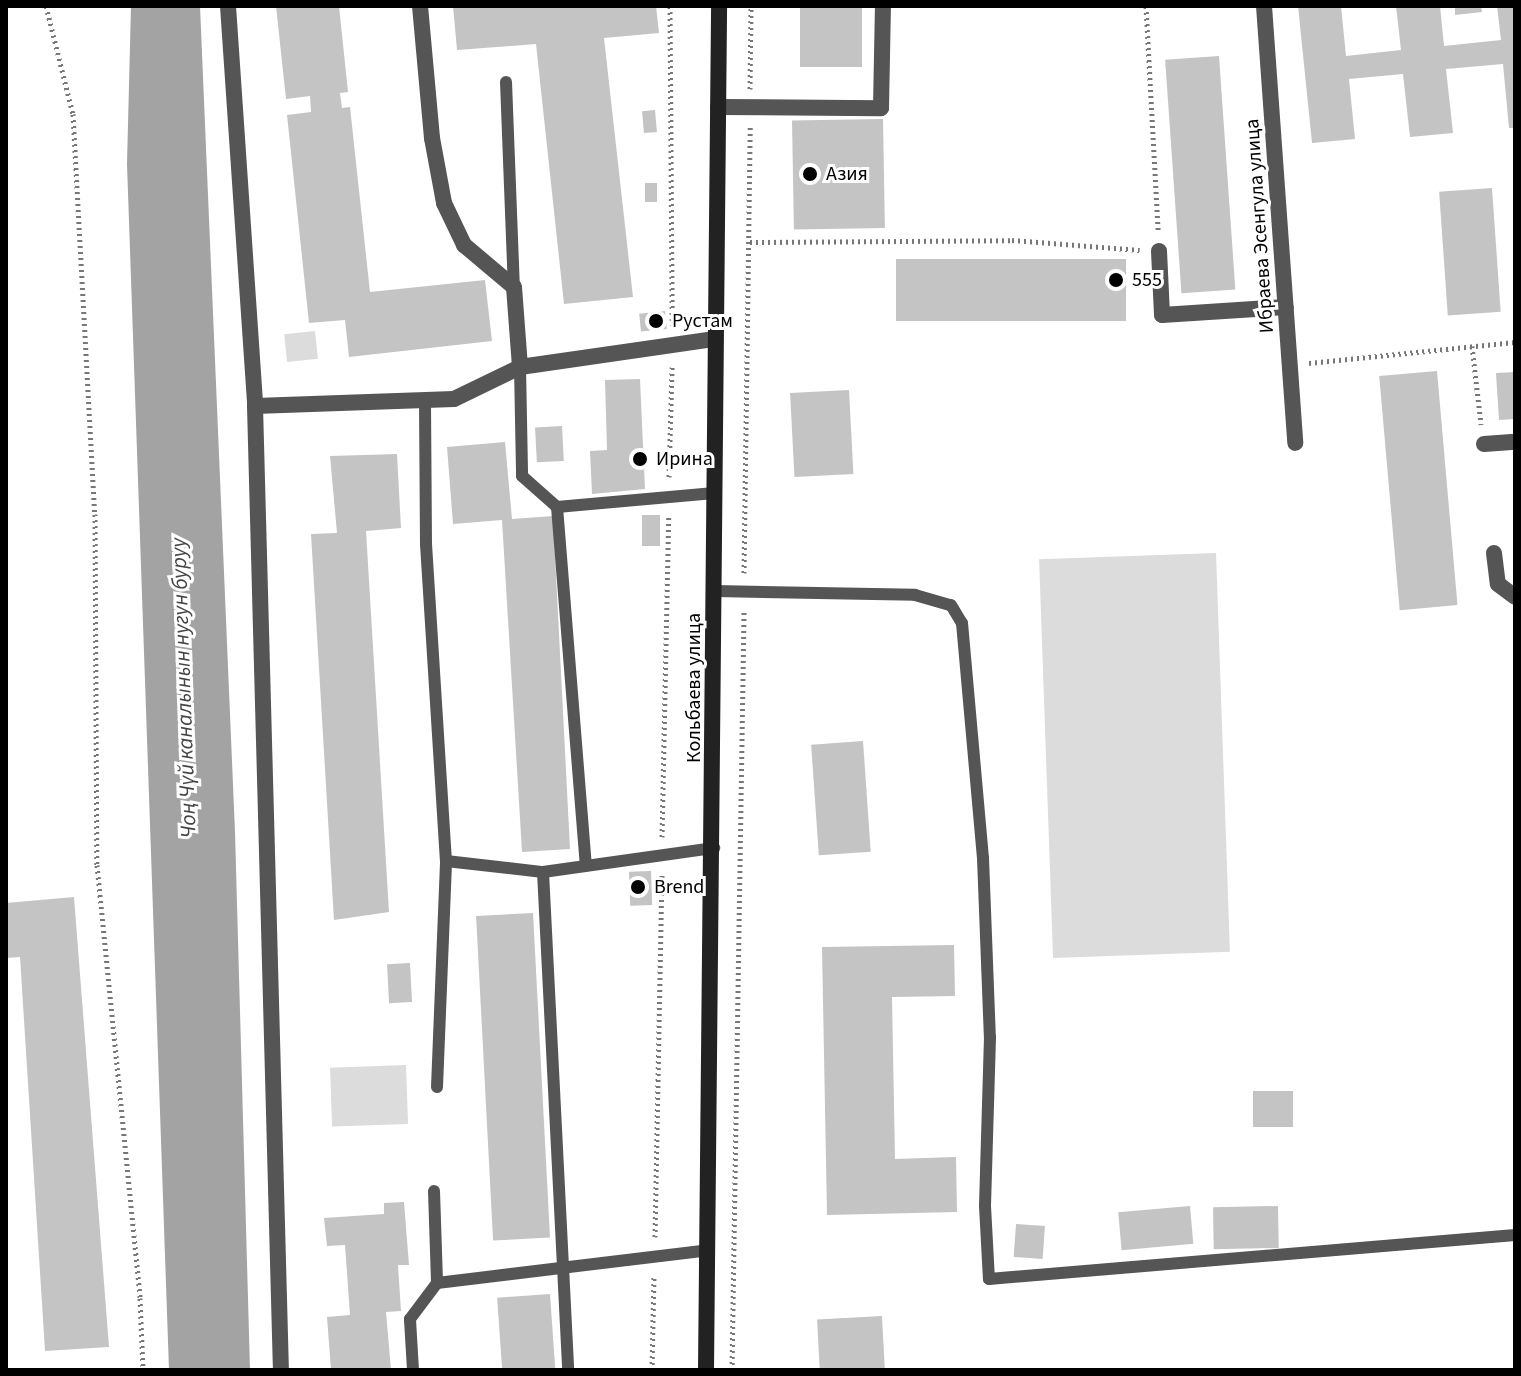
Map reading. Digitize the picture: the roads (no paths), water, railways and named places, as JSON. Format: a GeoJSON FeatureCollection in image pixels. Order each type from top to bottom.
{"type":"FeatureCollection","features":[{"type":"Feature","properties":{"kind":"main road","name":"Кольбаева улица"},"geometry":{"type":"LineString","coordinates":[[706,1370],[714,848],[719,6]]}},
{"type":"Feature","properties":{"kind":"street"},"geometry":{"type":"LineString","coordinates":[[228,6],[255,406],[281,1370]]}},
{"type":"Feature","properties":{"kind":"street"},"geometry":{"type":"LineString","coordinates":[[420,6],[432,138],[444,203],[464,245],[514,287],[520,367]]}},
{"type":"Feature","properties":{"kind":"street"},"geometry":{"type":"LineString","coordinates":[[718,107],[881,108],[883,6]]}},
{"type":"Feature","properties":{"kind":"street","name":"Ибраева Эсенгула улица"},"geometry":{"type":"LineString","coordinates":[[1264,6],[1295,443]]}},
{"type":"Feature","properties":{"kind":"street"},"geometry":{"type":"LineString","coordinates":[[1159,251],[1162,315],[1286,307]]}},
{"type":"Feature","properties":{"kind":"street"},"geometry":{"type":"LineString","coordinates":[[255,406],[454,399],[520,367],[715,339]]}},
{"type":"Feature","properties":{"kind":"street"},"geometry":{"type":"LineString","coordinates":[[1484,444],[1515,442]]}},
{"type":"Feature","properties":{"kind":"street"},"geometry":{"type":"LineString","coordinates":[[1494,553],[1498,584],[1515,597]]}},
{"type":"Feature","properties":{"kind":"lane"},"geometry":{"type":"LineString","coordinates":[[506,82],[514,287]]}},
{"type":"Feature","properties":{"kind":"lane"},"geometry":{"type":"LineString","coordinates":[[520,367],[522,476],[557,507],[586,866]]}},
{"type":"Feature","properties":{"kind":"lane"},"geometry":{"type":"LineString","coordinates":[[425,402],[426,544],[446,861],[437,1087]]}},
{"type":"Feature","properties":{"kind":"lane"},"geometry":{"type":"LineString","coordinates":[[557,507],[714,493]]}},
{"type":"Feature","properties":{"kind":"lane"},"geometry":{"type":"LineString","coordinates":[[715,591],[915,595],[951,605],[962,623],[988,978],[989,1279],[1515,1235]]}},
{"type":"Feature","properties":{"kind":"lane"},"geometry":{"type":"LineString","coordinates":[[446,861],[543,872],[714,848]]}},
{"type":"Feature","properties":{"kind":"lane"},"geometry":{"type":"LineString","coordinates":[[543,872],[568,1370]]}},
{"type":"Feature","properties":{"kind":"lane"},"geometry":{"type":"LineString","coordinates":[[413,1370],[410,1319],[437,1283],[434,1191]]}},
{"type":"Feature","properties":{"kind":"lane"},"geometry":{"type":"LineString","coordinates":[[437,1283],[708,1250]]}},
{"type":"Feature","properties":{"kind":"water","name":"Чоң Чүй каналынын нугун буруу"},"geometry":{"type":"Polygon","coordinates":[[[131,6],[200,6],[235,832],[250,1370],[169,1370],[127,164],[131,6]]]}},
{"type":"Feature","properties":{"kind":"place","name":"Азия"},"geometry":{"type":"Point","coordinates":[810,174]}},
{"type":"Feature","properties":{"kind":"place","name":"555"},"geometry":{"type":"Point","coordinates":[1116,280]}},
{"type":"Feature","properties":{"kind":"place","name":"Рустам"},"geometry":{"type":"Point","coordinates":[656,321]}},
{"type":"Feature","properties":{"kind":"place","name":"Ирина"},"geometry":{"type":"Point","coordinates":[640,459]}},
{"type":"Feature","properties":{"kind":"place","name":"Brend"},"geometry":{"type":"Point","coordinates":[638,887]}}]}
